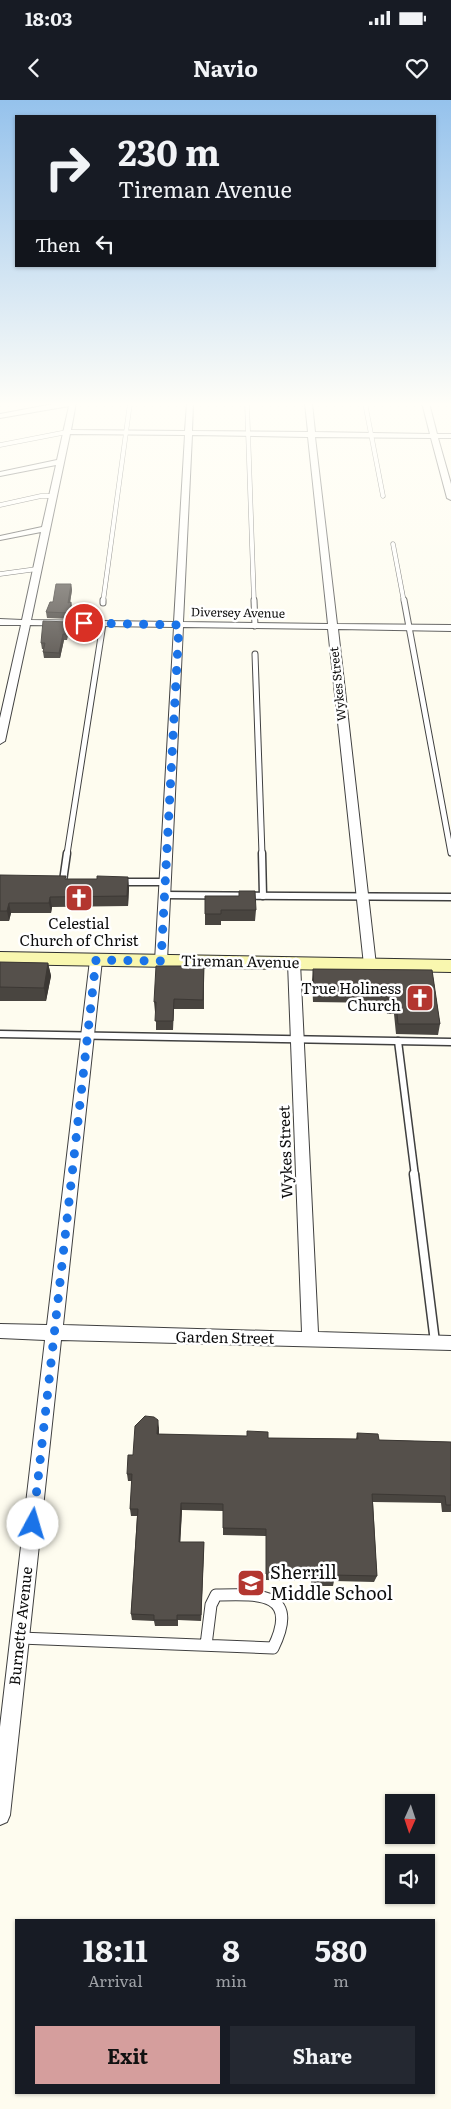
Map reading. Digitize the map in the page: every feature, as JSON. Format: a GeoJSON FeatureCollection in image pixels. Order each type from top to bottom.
{"type":"FeatureCollection","features":[{"type":"Feature","properties":{"kind":"street"},"geometry":{"type":"LineString","coordinates":[[0,741],[3,714],[53,497]]}},
{"type":"Feature","properties":{"kind":"street"},"geometry":{"type":"LineString","coordinates":[[161,961],[186,497]]}},
{"type":"Feature","properties":{"kind":"street","name":"Wykes Street"},"geometry":{"type":"LineString","coordinates":[[318,497],[370,965]]}},
{"type":"Feature","properties":{"kind":"street"},"geometry":{"type":"LineString","coordinates":[[0,538],[46,529]]}},
{"type":"Feature","properties":{"kind":"street","name":"Diversey Avenue"},"geometry":{"type":"LineString","coordinates":[[0,622],[451,628]]}},
{"type":"Feature","properties":{"kind":"street","name":"Tireman Avenue"},"geometry":{"type":"LineString","coordinates":[[0,958],[451,966]]}},
{"type":"Feature","properties":{"kind":"street","name":"Burnette Avenue"},"geometry":{"type":"LineString","coordinates":[[0,1815],[96,960]]}},
{"type":"Feature","properties":{"kind":"street","name":"Wykes Street"},"geometry":{"type":"LineString","coordinates":[[294,963],[310,1340]]}},
{"type":"Feature","properties":{"kind":"street","name":"Garden Street"},"geometry":{"type":"LineString","coordinates":[[0,1331],[54,1334],[443,1343]]}},
{"type":"Feature","properties":{"kind":"lane"},"geometry":{"type":"LineString","coordinates":[[0,505],[38,497]]}},
{"type":"Feature","properties":{"kind":"lane"},"geometry":{"type":"LineString","coordinates":[[103,603],[117,497]]}},
{"type":"Feature","properties":{"kind":"lane"},"geometry":{"type":"LineString","coordinates":[[250,497],[255,626]]}},
{"type":"Feature","properties":{"kind":"lane"},"geometry":{"type":"LineString","coordinates":[[393,544],[451,853]]}},
{"type":"Feature","properties":{"kind":"lane"},"geometry":{"type":"LineString","coordinates":[[0,574],[37,569]]}},
{"type":"Feature","properties":{"kind":"lane"},"geometry":{"type":"LineString","coordinates":[[63,881],[103,624]]}},
{"type":"Feature","properties":{"kind":"lane"},"geometry":{"type":"LineString","coordinates":[[255,654],[263,896]]}},
{"type":"Feature","properties":{"kind":"lane"},"geometry":{"type":"LineString","coordinates":[[54,881],[72,882]]}},
{"type":"Feature","properties":{"kind":"lane"},"geometry":{"type":"LineString","coordinates":[[110,882],[165,882]]}},
{"type":"Feature","properties":{"kind":"lane"},"geometry":{"type":"LineString","coordinates":[[164,895],[451,897]]}},
{"type":"Feature","properties":{"kind":"lane"},"geometry":{"type":"LineString","coordinates":[[0,1034],[451,1042]]}},
{"type":"Feature","properties":{"kind":"lane"},"geometry":{"type":"LineString","coordinates":[[398,1041],[443,1343]]}},
{"type":"Feature","properties":{"kind":"lane"},"geometry":{"type":"LineString","coordinates":[[20,1638],[273,1648],[282,1624],[280,1607],[272,1598],[258,1595],[216,1595],[210,1611],[206,1645]]}},
{"type":"Feature","properties":{"kind":"building"},"geometry":{"type":"Polygon","coordinates":[[[56,584],[71,584],[68,603],[71,602],[70,613],[46,612],[50,602],[53,602],[56,584]]]}},
{"type":"Feature","properties":{"kind":"building"},"geometry":{"type":"Polygon","coordinates":[[[43,621],[69,622],[67,634],[63,634],[59,653],[43,652],[45,643],[41,643],[43,621]]]}},
{"type":"Feature","properties":{"kind":"building"},"geometry":{"type":"Polygon","coordinates":[[[0,875],[66,876],[65,879],[97,879],[97,876],[128,877],[127,896],[50,897],[49,903],[9,903],[7,911],[0,911],[0,875]]]}},
{"type":"Feature","properties":{"kind":"building"},"geometry":{"type":"Polygon","coordinates":[[[239,891],[255,891],[256,910],[221,910],[221,914],[205,914],[205,896],[239,896],[239,891]]]}},
{"type":"Feature","properties":{"kind":"building"},"geometry":{"type":"Polygon","coordinates":[[[0,962],[48,963],[44,988],[0,987],[0,962]]]}},
{"type":"Feature","properties":{"kind":"building"},"geometry":{"type":"Polygon","coordinates":[[[156,966],[204,966],[203,1000],[174,999],[173,1021],[155,1021],[156,966]]]}},
{"type":"Feature","properties":{"kind":"building"},"geometry":{"type":"Polygon","coordinates":[[[313,969],[432,970],[440,1024],[398,1024],[396,1003],[389,1003],[387,992],[314,991],[313,969]]]}},
{"type":"Feature","properties":{"kind":"building"},"geometry":{"type":"Polygon","coordinates":[[[145,1416],[154,1417],[158,1420],[157,1434],[247,1436],[247,1431],[268,1432],[268,1438],[358,1439],[357,1433],[378,1434],[379,1440],[451,1442],[451,1505],[446,1505],[445,1496],[372,1494],[377,1576],[334,1575],[334,1580],[312,1579],[312,1575],[266,1574],[266,1529],[223,1528],[223,1504],[181,1503],[179,1542],[204,1542],[201,1615],[177,1615],[177,1620],[154,1620],[154,1615],[131,1614],[138,1509],[130,1509],[132,1474],[127,1474],[128,1455],[133,1455],[135,1426],[145,1416]]]}},
{"type":"Feature","properties":{"kind":"place","name":"Celestial Church of Christ"},"geometry":{"type":"Point","coordinates":[79,898]}},
{"type":"Feature","properties":{"kind":"place","name":"True Holiness Church"},"geometry":{"type":"Point","coordinates":[420,998]}},
{"type":"Feature","properties":{"kind":"place","name":"Sherrill Middle School"},"geometry":{"type":"Point","coordinates":[251,1583]}},
{"type":"Feature","properties":{"kind":"route"},"geometry":{"type":"LineString","coordinates":[[33,1524],[96,960],[161,961],[179,625],[84,623]]}}]}
